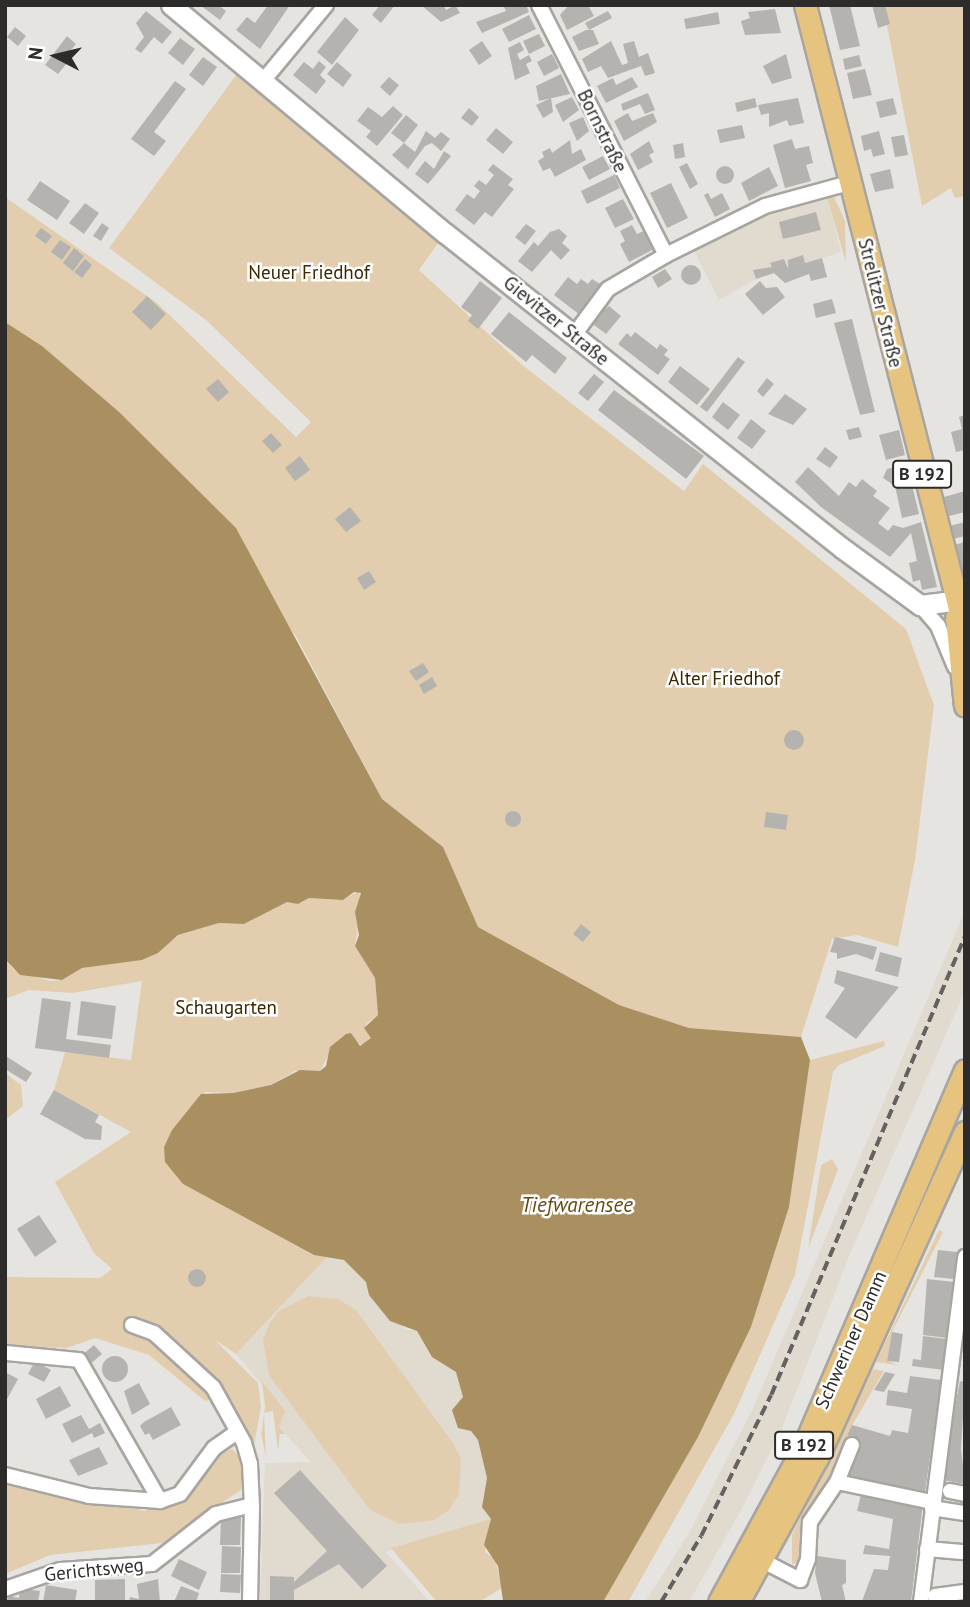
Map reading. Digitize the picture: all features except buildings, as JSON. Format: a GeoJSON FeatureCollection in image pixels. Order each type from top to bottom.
{"type":"FeatureCollection","features":[{"type":"Feature","properties":{"kind":"main road","name":"Gievitzer Straße"},"geometry":{"type":"LineString","coordinates":[[171,5],[574,335],[920,605]]}},
{"type":"Feature","properties":{"kind":"main road","name":"Strelitzer Straße"},"geometry":{"type":"LineString","coordinates":[[805,5],[849,183],[960,600]]}},
{"type":"Feature","properties":{"kind":"main road"},"geometry":{"type":"LineString","coordinates":[[920,605],[960,600]]}},
{"type":"Feature","properties":{"kind":"main road","name":"B 192"},"geometry":{"type":"LineString","coordinates":[[960,600],[965,632]]}},
{"type":"Feature","properties":{"kind":"main road","name":"B 192"},"geometry":{"type":"LineString","coordinates":[[960,600],[961,685],[965,706]]}},
{"type":"Feature","properties":{"kind":"main road","name":"Schweriner Damm"},"geometry":{"type":"LineString","coordinates":[[719,1602],[803,1448],[965,1070]]}},
{"type":"Feature","properties":{"kind":"main road","name":"Schweriner Damm"},"geometry":{"type":"LineString","coordinates":[[738,1602],[763,1561],[817,1458],[965,1132]]}},
{"type":"Feature","properties":{"kind":"street"},"geometry":{"type":"LineString","coordinates":[[263,81],[326,5]]}},
{"type":"Feature","properties":{"kind":"street","name":"Bornstraße"},"geometry":{"type":"LineString","coordinates":[[539,5],[666,255]]}},
{"type":"Feature","properties":{"kind":"street"},"geometry":{"type":"LineString","coordinates":[[574,335],[608,289],[666,255],[765,206],[849,183]]}},
{"type":"Feature","properties":{"kind":"street"},"geometry":{"type":"LineString","coordinates":[[920,605],[938,626],[961,685]]}},
{"type":"Feature","properties":{"kind":"street"},"geometry":{"type":"LineString","coordinates":[[965,1257],[958,1378],[946,1414],[948,1497],[927,1549],[928,1598],[965,1592]]}},
{"type":"Feature","properties":{"kind":"street"},"geometry":{"type":"LineString","coordinates":[[132,1325],[154,1333],[213,1387],[237,1432],[250,1464],[250,1602]]}},
{"type":"Feature","properties":{"kind":"street"},"geometry":{"type":"LineString","coordinates":[[5,1353],[79,1360],[160,1501]]}},
{"type":"Feature","properties":{"kind":"street"},"geometry":{"type":"LineString","coordinates":[[5,1475],[89,1496],[160,1501],[180,1494],[214,1448],[237,1432]]}},
{"type":"Feature","properties":{"kind":"street"},"geometry":{"type":"LineString","coordinates":[[763,1561],[800,1580],[808,1559],[810,1522],[837,1482],[852,1445]]}},
{"type":"Feature","properties":{"kind":"street"},"geometry":{"type":"LineString","coordinates":[[837,1482],[948,1497]]}},
{"type":"Feature","properties":{"kind":"street","name":"Gerichtsweg"},"geometry":{"type":"LineString","coordinates":[[5,1589],[60,1570],[152,1564],[216,1514],[252,1505]]}},
{"type":"Feature","properties":{"kind":"street"},"geometry":{"type":"LineString","coordinates":[[927,1549],[965,1552]]}},
{"type":"Feature","properties":{"kind":"shaded area"},"geometry":{"type":"Polygon","coordinates":[[[827,198],[841,252],[756,279],[719,300],[694,251],[772,213],[827,198]]]}},
{"type":"Feature","properties":{"kind":"shaded area"},"geometry":{"type":"Polygon","coordinates":[[[965,911],[965,991],[852,1249],[782,1428],[745,1503],[689,1602],[645,1602],[689,1533],[754,1406],[965,911]]]}},
{"type":"Feature","properties":{"kind":"shaded area"},"geometry":{"type":"Polygon","coordinates":[[[328,1256],[344,1260],[366,1282],[369,1295],[405,1329],[417,1331],[432,1357],[456,1372],[462,1383],[471,1431],[478,1439],[487,1478],[482,1501],[491,1519],[386,1552],[430,1602],[260,1602],[265,1463],[311,1462],[279,1427],[284,1411],[236,1354],[328,1256]]]}},
{"type":"Feature","properties":{"kind":"green space"},"geometry":{"type":"Polygon","coordinates":[[[883,5],[965,5],[965,196],[955,198],[951,188],[922,206],[883,5]]]}},
{"type":"Feature","properties":{"kind":"green space"},"geometry":{"type":"Polygon","coordinates":[[[237,74],[438,243],[419,270],[521,364],[684,491],[703,464],[906,629],[934,705],[915,860],[898,947],[857,935],[832,939],[801,1037],[689,1028],[619,1005],[477,927],[443,847],[382,799],[296,636],[118,411],[42,346],[5,322],[5,197],[157,303],[296,437],[311,422],[206,320],[109,248],[237,74]]]}},
{"type":"Feature","properties":{"kind":"green space"},"geometry":{"type":"Polygon","coordinates":[[[834,197],[845,221],[846,262],[827,198],[834,197]]]}},
{"type":"Feature","properties":{"kind":"green space","name":"Schaugarten"},"geometry":{"type":"Polygon","coordinates":[[[358,891],[362,900],[355,946],[375,978],[378,1015],[366,1024],[371,1038],[366,1045],[355,1043],[351,1033],[335,1043],[320,1071],[295,1071],[271,1085],[233,1093],[205,1092],[172,1130],[183,1184],[314,1255],[328,1256],[236,1354],[214,1339],[258,1383],[261,1407],[254,1445],[225,1395],[205,1401],[149,1355],[95,1338],[67,1348],[5,1346],[5,1277],[100,1278],[112,1269],[94,1253],[55,1182],[131,1132],[54,1090],[65,1052],[131,1060],[142,981],[72,993],[29,990],[5,999],[5,959],[14,970],[50,981],[62,980],[82,968],[142,960],[158,953],[178,935],[219,923],[244,924],[287,902],[301,903],[309,898],[343,900],[358,891]]]}},
{"type":"Feature","properties":{"kind":"green space"},"geometry":{"type":"Polygon","coordinates":[[[884,1041],[885,1046],[839,1065],[833,1072],[795,1275],[734,1414],[628,1602],[603,1602],[698,1437],[751,1327],[789,1207],[810,1060],[884,1041]]]}},
{"type":"Feature","properties":{"kind":"green space"},"geometry":{"type":"Polygon","coordinates":[[[5,1073],[21,1085],[23,1106],[5,1120],[5,1073]]]}},
{"type":"Feature","properties":{"kind":"green space"},"geometry":{"type":"Polygon","coordinates":[[[832,1159],[838,1169],[808,1249],[821,1165],[832,1159]]]}},
{"type":"Feature","properties":{"kind":"green space"},"geometry":{"type":"Polygon","coordinates":[[[939,1230],[943,1232],[892,1332],[887,1360],[898,1365],[876,1362],[939,1230]]]}},
{"type":"Feature","properties":{"kind":"green space"},"geometry":{"type":"Polygon","coordinates":[[[308,1296],[338,1299],[356,1310],[453,1443],[461,1459],[459,1494],[449,1510],[434,1520],[400,1524],[370,1510],[269,1375],[263,1340],[269,1324],[279,1311],[308,1296]]]}},
{"type":"Feature","properties":{"kind":"green space"},"geometry":{"type":"Polygon","coordinates":[[[873,1369],[884,1371],[847,1434],[850,1436],[839,1469],[804,1519],[803,1558],[792,1565],[792,1535],[873,1369]]]}},
{"type":"Feature","properties":{"kind":"green space"},"geometry":{"type":"Polygon","coordinates":[[[262,1381],[285,1411],[279,1427],[285,1434],[280,1434],[278,1451],[273,1411],[264,1413],[262,1381]]]}},
{"type":"Feature","properties":{"kind":"green space"},"geometry":{"type":"Polygon","coordinates":[[[264,1413],[266,1458],[261,1433],[264,1413]]]}},
{"type":"Feature","properties":{"kind":"green space"},"geometry":{"type":"Polygon","coordinates":[[[232,1449],[240,1457],[244,1488],[162,1543],[50,1555],[5,1574],[5,1482],[145,1511],[186,1495],[210,1459],[232,1449]]]}},
{"type":"Feature","properties":{"kind":"green space"},"geometry":{"type":"Polygon","coordinates":[[[491,1519],[485,1552],[495,1559],[502,1588],[479,1602],[437,1602],[391,1548],[491,1519]]]}},
{"type":"Feature","properties":{"kind":"water","name":"Tiefwarensee"},"geometry":{"type":"Polygon","coordinates":[[[5,322],[42,346],[118,411],[236,528],[382,799],[443,847],[478,927],[619,1005],[689,1028],[801,1037],[810,1060],[789,1207],[751,1327],[698,1437],[603,1602],[503,1601],[498,1566],[484,1545],[491,1519],[482,1507],[487,1478],[478,1440],[471,1431],[458,1428],[452,1410],[463,1397],[456,1372],[432,1357],[417,1331],[390,1321],[369,1295],[366,1282],[344,1260],[314,1255],[183,1184],[165,1162],[164,1147],[172,1130],[201,1094],[233,1093],[271,1085],[300,1070],[320,1071],[326,1066],[330,1047],[346,1034],[351,1033],[360,1046],[371,1038],[364,1028],[378,1015],[375,978],[355,946],[359,935],[355,912],[361,893],[354,892],[343,900],[309,898],[298,904],[287,902],[244,924],[219,923],[178,935],[158,953],[142,960],[82,968],[62,980],[20,975],[5,959],[5,322]]]}},
{"type":"Feature","properties":{"kind":"railway"},"geometry":{"type":"LineString","coordinates":[[661,1602],[701,1536],[771,1395],[965,935]]}},
{"type":"Feature","properties":{"kind":"park label","name":"Neuer Friedhof"},"geometry":{"type":"Point","coordinates":[309,273]}},
{"type":"Feature","properties":{"kind":"park label","name":"Alter Friedhof"},"geometry":{"type":"Point","coordinates":[724,679]}}]}
